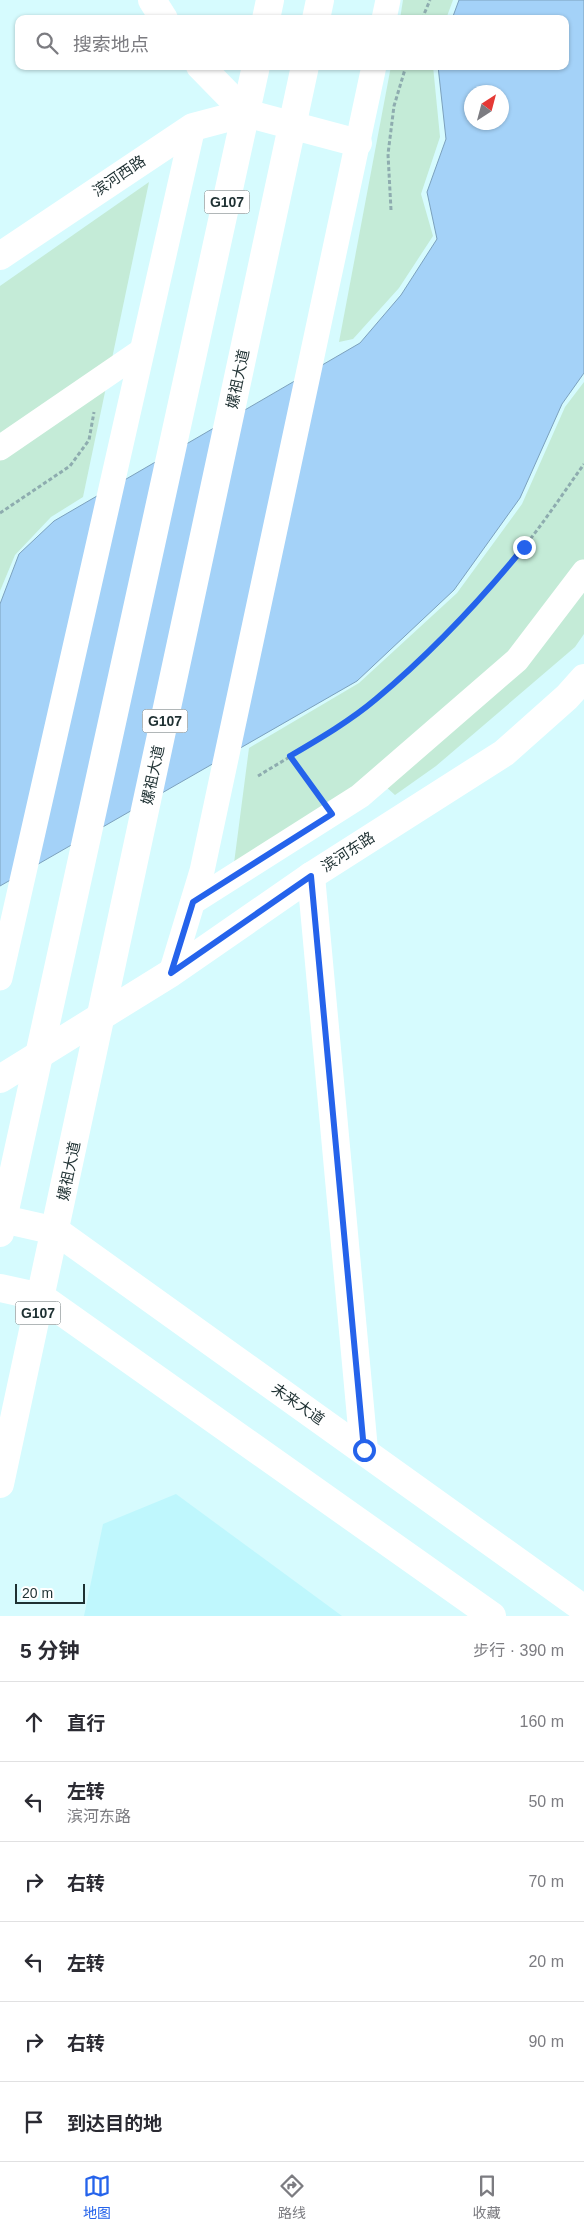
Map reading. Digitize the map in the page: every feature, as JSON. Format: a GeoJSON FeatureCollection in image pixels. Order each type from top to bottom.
{"type":"FeatureCollection","features":[{"type":"Feature","properties":{"kind":"main road"},"geometry":{"type":"LineString","coordinates":[[152,0],[161,15]]}},
{"type":"Feature","properties":{"kind":"main road"},"geometry":{"type":"LineString","coordinates":[[267,15],[270,0]]}},
{"type":"Feature","properties":{"kind":"main road"},"geometry":{"type":"LineString","coordinates":[[317,15],[320,0]]}},
{"type":"Feature","properties":{"kind":"main road"},"geometry":{"type":"LineString","coordinates":[[204,70],[246,113],[358,144]]}},
{"type":"Feature","properties":{"kind":"main road","name":"G107"},"geometry":{"type":"LineString","coordinates":[[2,1226],[4,1186],[23,1125],[198,337],[255,70]]}},
{"type":"Feature","properties":{"kind":"main road","name":"嫘祖大道"},"geometry":{"type":"LineString","coordinates":[[0,1484],[56,1231],[304,70]]}},
{"type":"Feature","properties":{"kind":"main road","name":"滨河西路"},"geometry":{"type":"LineString","coordinates":[[0,256],[193,127],[246,113]]}},
{"type":"Feature","properties":{"kind":"main road","name":"滨河东路"},"geometry":{"type":"LineString","coordinates":[[0,1079],[171,973],[311,876],[504,752],[566,697],[584,678]]}},
{"type":"Feature","properties":{"kind":"main road"},"geometry":{"type":"LineString","coordinates":[[311,876],[364,1450]]}},
{"type":"Feature","properties":{"kind":"main road","name":"未来大道"},"geometry":{"type":"LineString","coordinates":[[2,1226],[56,1231],[584,1609]]}},
{"type":"Feature","properties":{"kind":"main road"},"geometry":{"type":"LineString","coordinates":[[0,1288],[41,1297],[492,1616]]}},
{"type":"Feature","properties":{"kind":"street"},"geometry":{"type":"LineString","coordinates":[[385,15],[388,0]]}},
{"type":"Feature","properties":{"kind":"street"},"geometry":{"type":"LineString","coordinates":[[171,973],[202,871],[373,70]]}},
{"type":"Feature","properties":{"kind":"street"},"geometry":{"type":"LineString","coordinates":[[0,978],[193,127]]}},
{"type":"Feature","properties":{"kind":"street"},"geometry":{"type":"LineString","coordinates":[[0,448],[138,364]]}},
{"type":"Feature","properties":{"kind":"street"},"geometry":{"type":"LineString","coordinates":[[193,902],[360,796],[517,660],[584,572]]}},
{"type":"Feature","properties":{"kind":"path"},"geometry":{"type":"LineString","coordinates":[[424,15],[430,0]]}},
{"type":"Feature","properties":{"kind":"path"},"geometry":{"type":"LineString","coordinates":[[391,210],[388,154],[394,106],[405,70]]}},
{"type":"Feature","properties":{"kind":"path"},"geometry":{"type":"LineString","coordinates":[[0,513],[70,466],[88,440],[95,407]]}},
{"type":"Feature","properties":{"kind":"path"},"geometry":{"type":"LineString","coordinates":[[258,776],[374,700],[442,640],[490,589],[524,547],[584,464]]}},
{"type":"Feature","properties":{"kind":"path"},"geometry":{"type":"LineString","coordinates":[[290,756],[332,814]]}},
{"type":"Feature","properties":{"kind":"shaded area"},"geometry":{"type":"Polygon","coordinates":[[[459,0],[584,0],[584,373],[562,404],[520,498],[454,590],[357,681],[0,886],[0,604],[19,554],[54,521],[360,343],[401,295],[437,239],[427,192],[446,139],[438,70],[569,70],[569,15],[453,15],[459,0]]]}},
{"type":"Feature","properties":{"kind":"shaded area"},"geometry":{"type":"Polygon","coordinates":[[[176,1494],[342,1616],[84,1616],[103,1524],[176,1494]]]}},
{"type":"Feature","properties":{"kind":"green space"},"geometry":{"type":"Polygon","coordinates":[[[403,0],[453,0],[447,15],[401,15],[403,0]]]}},
{"type":"Feature","properties":{"kind":"green space"},"geometry":{"type":"Polygon","coordinates":[[[390,70],[433,70],[440,137],[421,194],[433,236],[399,288],[353,339],[339,342],[390,70]]]}},
{"type":"Feature","properties":{"kind":"green space"},"geometry":{"type":"Polygon","coordinates":[[[149,182],[83,497],[51,517],[15,555],[0,591],[0,286],[149,182]]]}},
{"type":"Feature","properties":{"kind":"green space"},"geometry":{"type":"Polygon","coordinates":[[[584,382],[584,634],[575,647],[436,766],[395,795],[375,777],[233,871],[249,748],[359,683],[457,593],[522,504],[565,407],[584,382]]]}},
{"type":"Feature","properties":{"kind":"route"},"geometry":{"type":"LineString","coordinates":[[364,1450],[311,876],[171,973],[193,902],[332,814],[290,756],[374,700],[442,640],[490,589],[524,547]]}}]}
